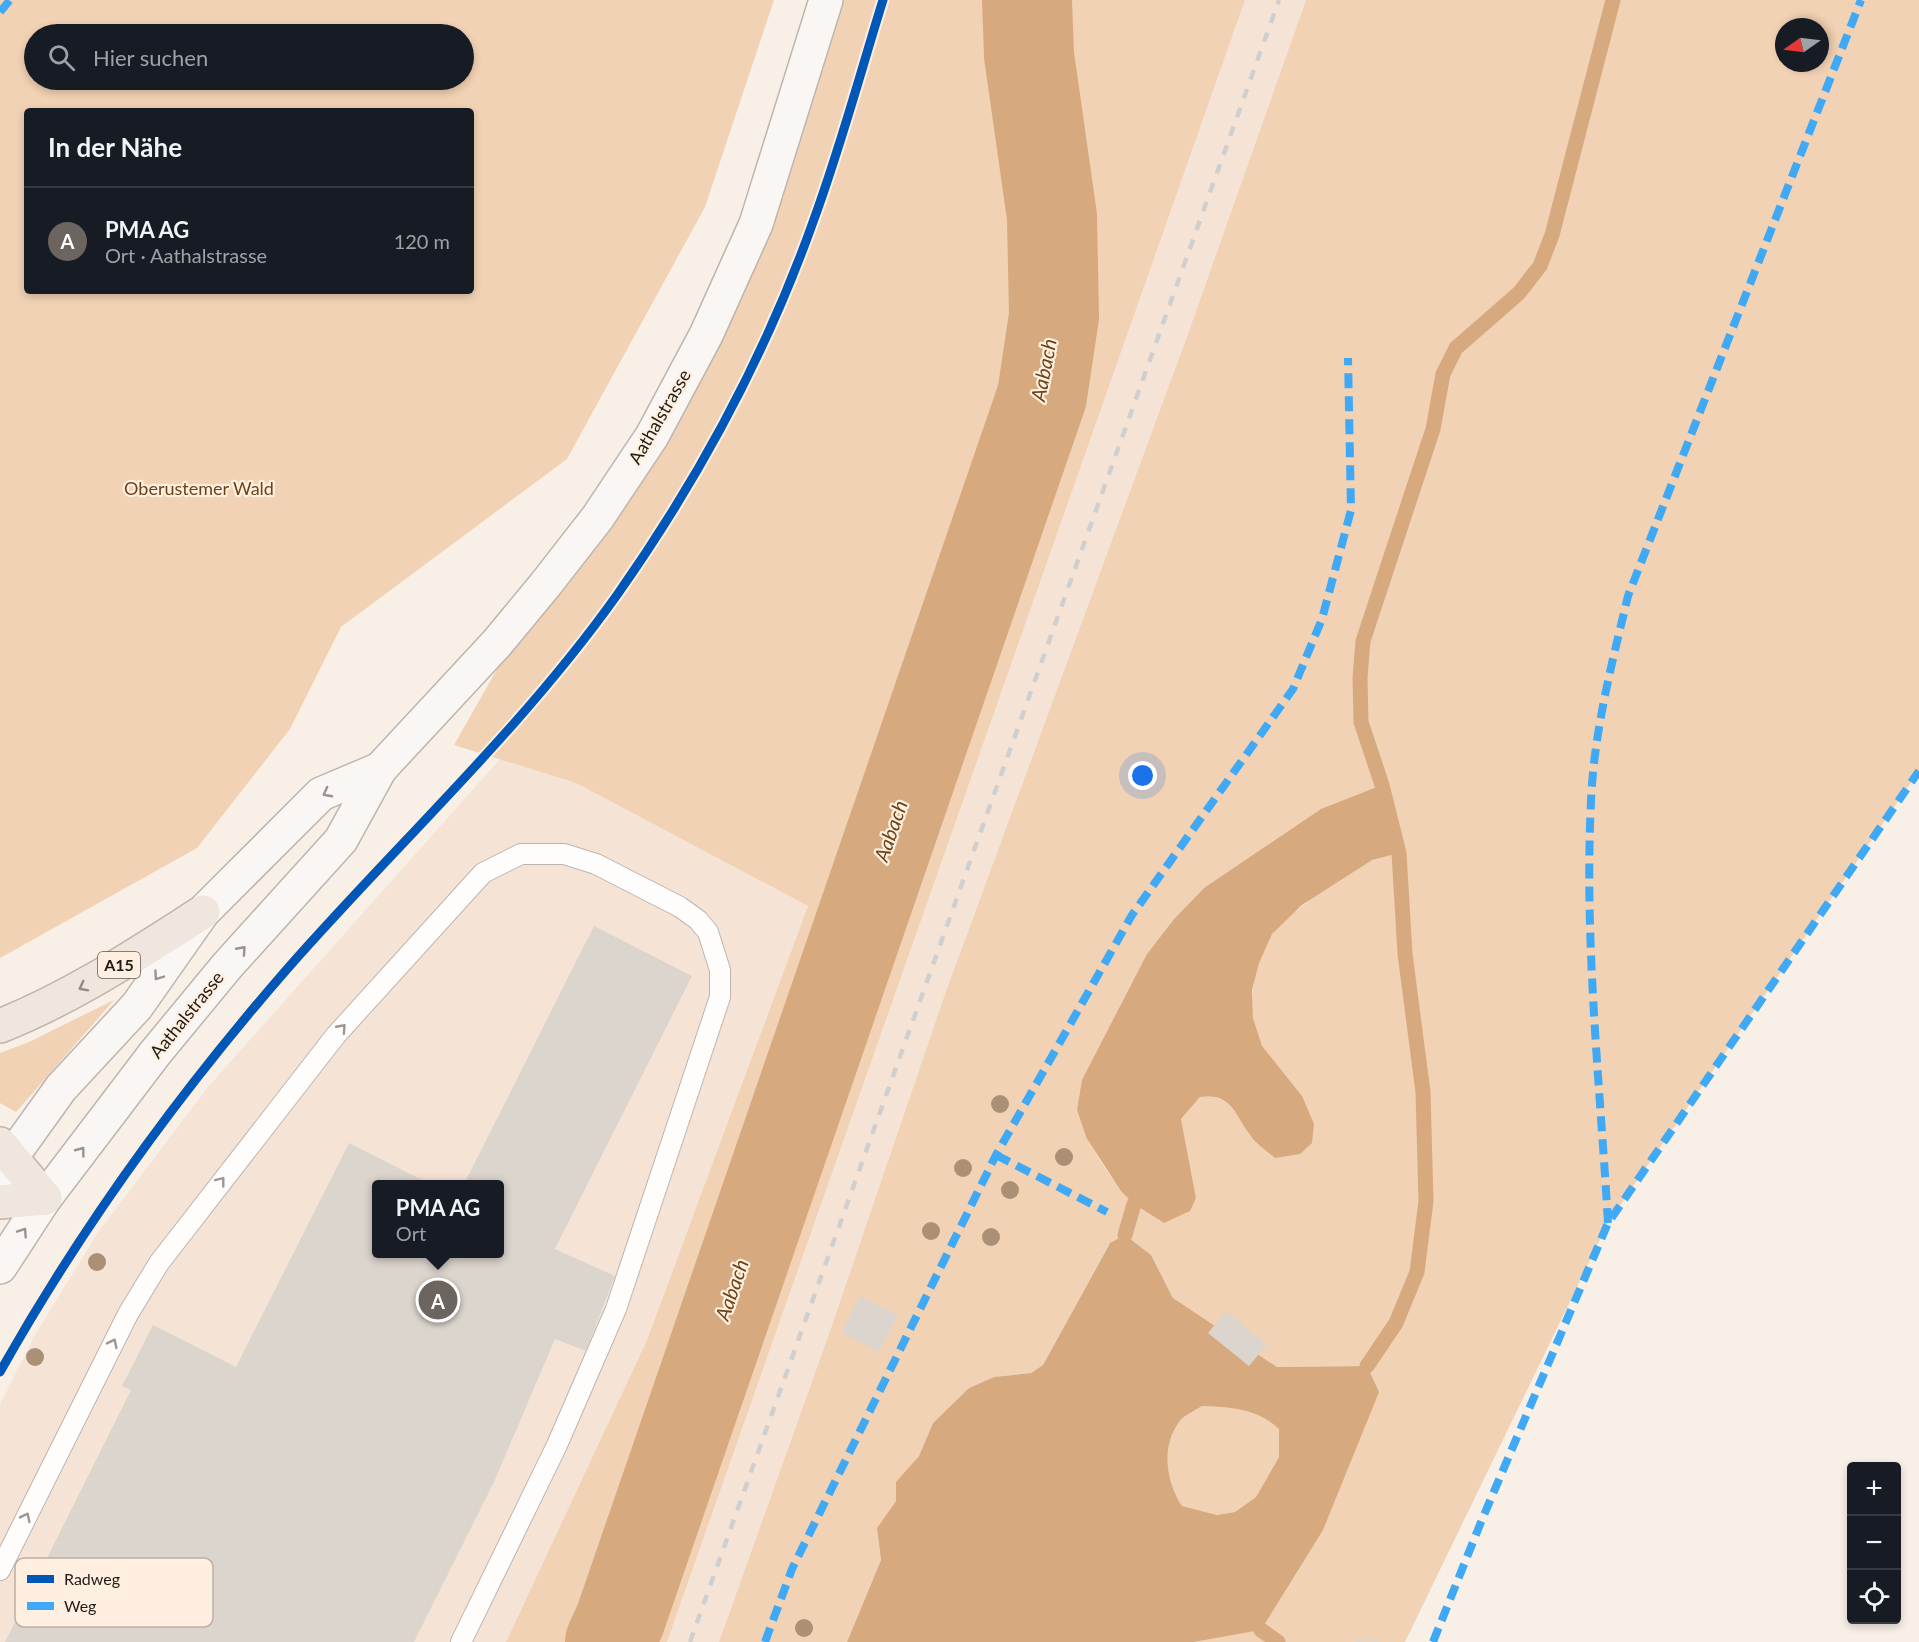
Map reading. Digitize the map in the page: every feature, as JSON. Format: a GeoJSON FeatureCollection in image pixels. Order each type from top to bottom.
{"type":"FeatureCollection","features":[{"type":"Feature","properties":{"kind":"highway","name":"A15"},"geometry":{"type":"LineString","coordinates":[[0,1026],[32,1013],[92,982],[204,912]]}},
{"type":"Feature","properties":{"kind":"highway"},"geometry":{"type":"LineString","coordinates":[[4,1158],[45,1198]]}},
{"type":"Feature","properties":{"kind":"highway"},"geometry":{"type":"LineString","coordinates":[[0,1202],[45,1198]]}},
{"type":"Feature","properties":{"kind":"main road","name":"Aathalstrasse"},"geometry":{"type":"LineString","coordinates":[[0,1267],[45,1198],[163,1043],[227,966],[341,840],[380,769],[497,643],[545,585],[598,517],[652,436],[706,335],[756,224],[826,0]]}},
{"type":"Feature","properties":{"kind":"main road","name":"Aathalstrasse"},"geometry":{"type":"LineString","coordinates":[[4,1158],[61,1088],[137,1006],[204,912],[321,794],[380,769]]}},
{"type":"Feature","properties":{"kind":"lane"},"geometry":{"type":"LineString","coordinates":[[0,1570],[128,1314],[159,1263],[336,1035],[483,873],[521,854],[564,854],[596,864],[680,907],[698,920],[708,932],[716,951],[720,970],[720,997],[616,1309],[557,1445],[461,1642]]}},
{"type":"Feature","properties":{"kind":"path"},"geometry":{"type":"LineString","coordinates":[[1356,1642],[1365,1639],[1378,1642]]}},
{"type":"Feature","properties":{"kind":"shaded area"},"geometry":{"type":"Polygon","coordinates":[[[1245,0],[1306,0],[1189,331],[945,994],[830,1331],[719,1642],[667,1642],[1245,0]]]}},
{"type":"Feature","properties":{"kind":"shaded area"},"geometry":{"type":"Polygon","coordinates":[[[500,759],[576,783],[808,906],[647,1340],[506,1642],[0,1642],[0,1405],[36,1333],[99,1231],[208,1087],[500,759]]]}},
{"type":"Feature","properties":{"kind":"shaded area"},"geometry":{"type":"Polygon","coordinates":[[[1382,785],[1399,853],[1372,860],[1302,905],[1272,934],[1259,963],[1252,990],[1253,1018],[1262,1046],[1302,1096],[1314,1124],[1312,1143],[1300,1154],[1275,1158],[1252,1138],[1236,1112],[1226,1101],[1219,1098],[1200,1097],[1181,1119],[1196,1198],[1190,1211],[1164,1223],[1134,1204],[1121,1191],[1087,1139],[1077,1110],[1082,1080],[1147,954],[1174,919],[1204,888],[1321,809],[1382,785]]]}},
{"type":"Feature","properties":{"kind":"shaded area"},"geometry":{"type":"Polygon","coordinates":[[[1125,1235],[1151,1255],[1173,1298],[1277,1367],[1367,1366],[1379,1392],[1323,1530],[1261,1630],[1194,1642],[847,1642],[881,1560],[877,1528],[896,1501],[896,1482],[919,1456],[933,1423],[969,1388],[994,1377],[1031,1373],[1043,1365],[1110,1243],[1125,1235]],[[1202,1406],[1179,1422],[1173,1432],[1168,1453],[1172,1486],[1182,1506],[1217,1515],[1235,1512],[1256,1497],[1279,1457],[1279,1429],[1262,1417],[1244,1410],[1202,1406]]]}},
{"type":"Feature","properties":{"kind":"green space","name":"Oberustemer Wald"},"geometry":{"type":"Polygon","coordinates":[[[0,0],[774,0],[705,207],[567,459],[341,627],[290,729],[197,848],[0,958],[0,0]]]}},
{"type":"Feature","properties":{"kind":"green space"},"geometry":{"type":"Polygon","coordinates":[[[826,0],[1245,0],[667,1642],[506,1642],[647,1340],[808,906],[576,783],[454,745],[545,585],[706,335],[826,0]]]}},
{"type":"Feature","properties":{"kind":"green space"},"geometry":{"type":"Polygon","coordinates":[[[1306,0],[1919,0],[1919,771],[1608,1223],[1405,1642],[1194,1642],[1261,1630],[1367,1366],[1277,1367],[1173,1298],[1151,1255],[1109,1244],[1043,1365],[1031,1373],[994,1377],[969,1388],[933,1423],[919,1456],[897,1482],[896,1501],[877,1528],[881,1560],[847,1642],[719,1642],[830,1331],[945,994],[1189,331],[1306,0]],[[1399,853],[1204,888],[1174,919],[1147,954],[1087,1139],[1119,1187],[1138,1205],[1164,1223],[1196,1198],[1181,1119],[1200,1097],[1219,1098],[1226,1102],[1237,1113],[1251,1137],[1302,1096],[1262,1046],[1253,1019],[1255,973],[1273,933],[1292,914],[1348,873],[1382,857],[1399,853]]]}},
{"type":"Feature","properties":{"kind":"green space"},"geometry":{"type":"Polygon","coordinates":[[[114,1000],[16,1112],[0,1103],[0,1053],[29,1042],[114,1000]]]}},
{"type":"Feature","properties":{"kind":"green space"},"geometry":{"type":"Polygon","coordinates":[[[1202,1406],[1244,1410],[1262,1417],[1279,1429],[1279,1457],[1256,1497],[1235,1512],[1217,1515],[1182,1506],[1172,1486],[1168,1453],[1173,1432],[1181,1419],[1202,1406]]]}},
{"type":"Feature","properties":{"kind":"building"},"geometry":{"type":"Polygon","coordinates":[[[594,926],[692,976],[555,1249],[615,1276],[586,1351],[555,1339],[494,1482],[414,1642],[5,1642],[15,1622],[15,1627],[213,1627],[213,1558],[47,1558],[131,1390],[122,1386],[153,1325],[236,1367],[349,1143],[422,1180],[372,1180],[372,1258],[504,1258],[504,1180],[466,1180],[594,926]]]}},
{"type":"Feature","properties":{"kind":"building"},"geometry":{"type":"Polygon","coordinates":[[[860,1296],[898,1315],[879,1352],[841,1332],[860,1296]]]}},
{"type":"Feature","properties":{"kind":"building"},"geometry":{"type":"Polygon","coordinates":[[[1226,1311],[1267,1344],[1249,1366],[1208,1333],[1226,1311]]]}},
{"type":"Feature","properties":{"kind":"waterway","name":"Aabach"},"geometry":{"type":"LineString","coordinates":[[610,1642],[620,1620],[1042,396],[1054,316],[1052,217],[1029,55],[1027,0]]}},
{"type":"Feature","properties":{"kind":"waterway"},"geometry":{"type":"LineString","coordinates":[[1367,1366],[1396,1323],[1417,1272],[1426,1201],[1423,1092],[1405,954],[1399,853],[1382,785],[1361,722],[1360,678],[1363,641],[1433,429],[1443,374],[1456,348],[1519,293],[1540,266],[1552,235],[1613,0]]}},
{"type":"Feature","properties":{"kind":"waterway"},"geometry":{"type":"LineString","coordinates":[[1125,1235],[1134,1204]]}},
{"type":"Feature","properties":{"kind":"waterway"},"geometry":{"type":"LineString","coordinates":[[1261,1630],[1278,1642]]}},
{"type":"Feature","properties":{"kind":"railway"},"geometry":{"type":"LineString","coordinates":[[690,1642],[1279,0]]}},
{"type":"Feature","properties":{"kind":"marked path"},"geometry":{"type":"LineString","coordinates":[[0,12],[10,0]]}},
{"type":"Feature","properties":{"kind":"marked path"},"geometry":{"type":"LineString","coordinates":[[1608,1223],[1591,959],[1589,853],[1593,775],[1605,697],[1628,596],[1861,0]]}},
{"type":"Feature","properties":{"kind":"marked path"},"geometry":{"type":"LineString","coordinates":[[765,1642],[792,1569],[996,1155],[1132,915],[1293,689],[1322,619],[1351,510],[1348,358]]}},
{"type":"Feature","properties":{"kind":"marked path"},"geometry":{"type":"LineString","coordinates":[[1433,1642],[1481,1522],[1608,1223],[1919,771]]}},
{"type":"Feature","properties":{"kind":"marked path"},"geometry":{"type":"LineString","coordinates":[[996,1155],[1107,1212]]}},
{"type":"Feature","properties":{"kind":"cycle path"},"geometry":{"type":"LineString","coordinates":[[0,1372],[31,1318],[98,1213],[208,1064],[329,922],[457,786],[540,693],[580,645],[647,551],[728,415],[774,320],[823,195],[883,0]]}},
{"type":"Feature","properties":{"kind":"place","name":"PMA AG"},"geometry":{"type":"Point","coordinates":[438,1300]}}]}
